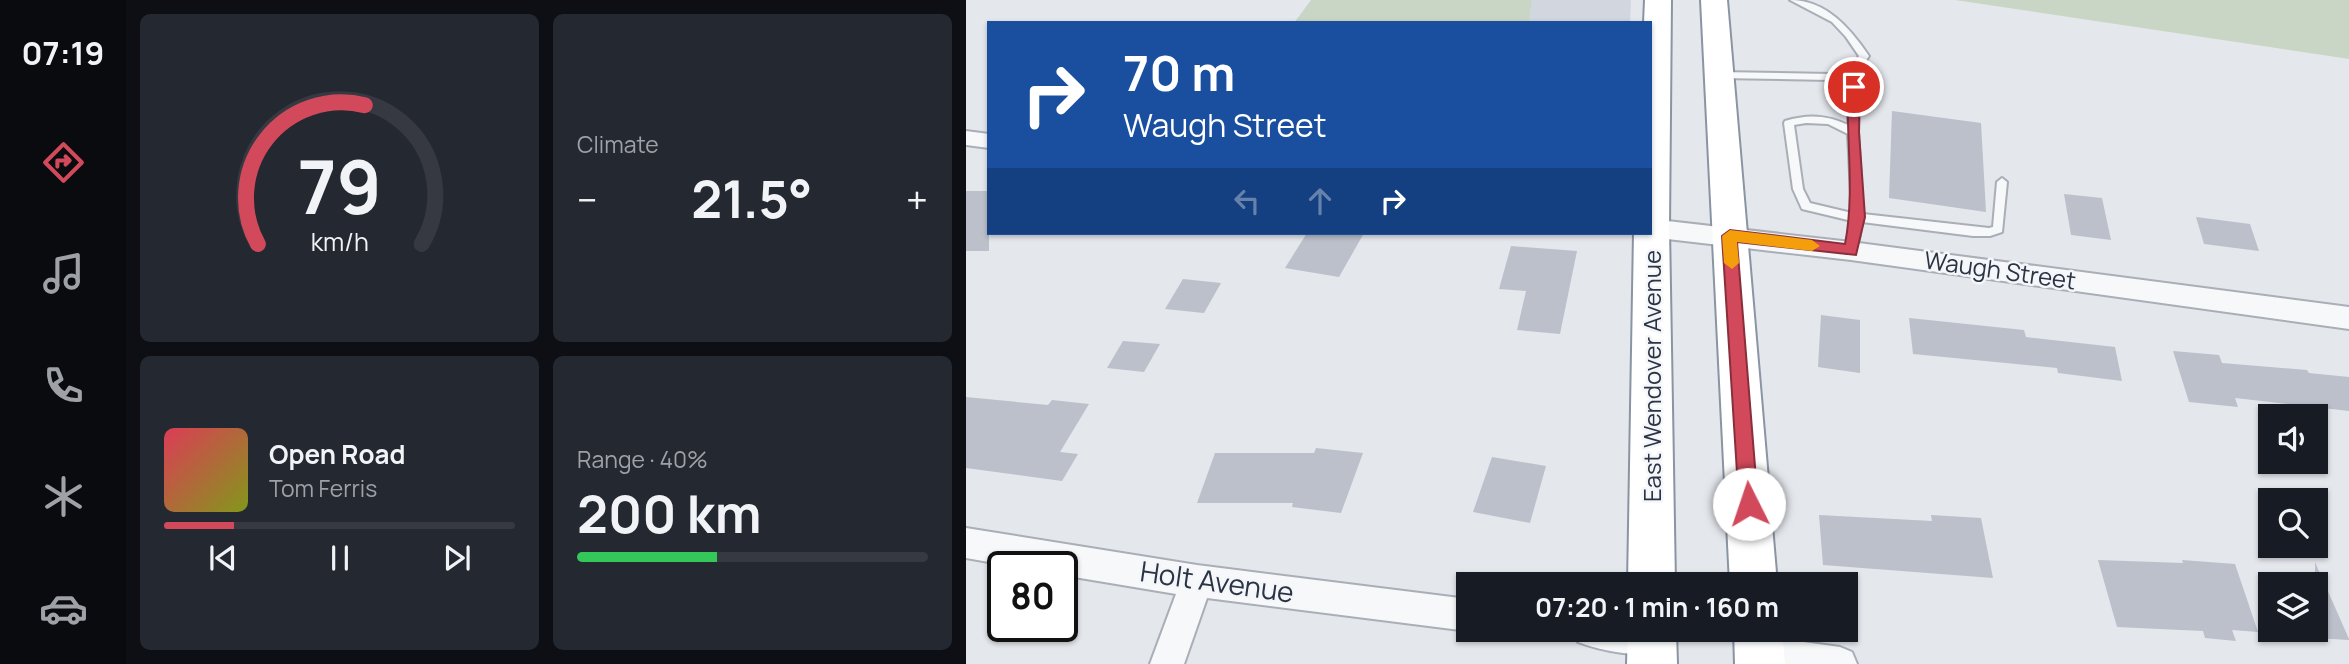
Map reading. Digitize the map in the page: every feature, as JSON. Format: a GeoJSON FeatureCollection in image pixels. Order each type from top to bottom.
{"type":"FeatureCollection","features":[{"type":"Feature","properties":{"kind":"highway","name":"East Wendover Avenue"},"geometry":{"type":"LineString","coordinates":[[1652,195],[1658,0]]}},
{"type":"Feature","properties":{"kind":"highway"},"geometry":{"type":"LineString","coordinates":[[1714,0],[1753,572]]}},
{"type":"Feature","properties":{"kind":"highway","name":"East Wendover Avenue"},"geometry":{"type":"LineString","coordinates":[[1651,235],[1652,572]]}},
{"type":"Feature","properties":{"kind":"street"},"geometry":{"type":"LineString","coordinates":[[966,138],[987,141]]}},
{"type":"Feature","properties":{"kind":"street","name":"Waugh Street"},"geometry":{"type":"LineString","coordinates":[[1652,228],[1851,251],[2349,317]]}},
{"type":"Feature","properties":{"kind":"street","name":"Holt Avenue"},"geometry":{"type":"LineString","coordinates":[[966,544],[1197,581],[1456,613]]}},
{"type":"Feature","properties":{"kind":"street"},"geometry":{"type":"LineString","coordinates":[[1167,664],[1197,581]]}},
{"type":"Feature","properties":{"kind":"street"},"geometry":{"type":"LineString","coordinates":[[1759,649],[1840,664]]}},
{"type":"Feature","properties":{"kind":"lane"},"geometry":{"type":"LineString","coordinates":[[1794,0],[1823,12],[1846,27],[1864,57],[1854,71],[1853,132],[1858,217],[1851,251]]}},
{"type":"Feature","properties":{"kind":"lane"},"geometry":{"type":"LineString","coordinates":[[1719,75],[1830,77],[1854,71]]}},
{"type":"Feature","properties":{"kind":"lane"},"geometry":{"type":"LineString","coordinates":[[1853,132],[1836,121],[1804,118],[1789,123],[1798,189],[1806,206],[1858,217],[1990,232],[1998,229],[2001,219],[2002,182]]}},
{"type":"Feature","properties":{"kind":"shaded area"},"geometry":{"type":"Polygon","coordinates":[[[1532,0],[1631,0],[1630,21],[1529,21],[1532,0]]]}},
{"type":"Feature","properties":{"kind":"green space"},"geometry":{"type":"Polygon","coordinates":[[[1311,0],[1532,0],[1529,21],[1295,21],[1311,0]]]}},
{"type":"Feature","properties":{"kind":"green space"},"geometry":{"type":"Polygon","coordinates":[[[1955,0],[2349,0],[2349,59],[1955,0]]]}},
{"type":"Feature","properties":{"kind":"building"},"geometry":{"type":"Polygon","coordinates":[[[1892,111],[1981,123],[1986,212],[1889,198],[1892,111]]]}},
{"type":"Feature","properties":{"kind":"building"},"geometry":{"type":"Polygon","coordinates":[[[966,191],[987,191],[989,251],[966,251],[966,191]]]}},
{"type":"Feature","properties":{"kind":"building"},"geometry":{"type":"Polygon","coordinates":[[[2064,194],[2102,198],[2111,240],[2071,235],[2064,194]]]}},
{"type":"Feature","properties":{"kind":"building"},"geometry":{"type":"Polygon","coordinates":[[[2196,217],[2250,224],[2259,251],[2204,244],[2196,217]]]}},
{"type":"Feature","properties":{"kind":"building"},"geometry":{"type":"Polygon","coordinates":[[[1306,235],[1363,235],[1339,277],[1285,268],[1306,235]]]}},
{"type":"Feature","properties":{"kind":"building"},"geometry":{"type":"Polygon","coordinates":[[[1511,246],[1577,251],[1560,334],[1517,330],[1526,291],[1499,289],[1511,246]]]}},
{"type":"Feature","properties":{"kind":"building"},"geometry":{"type":"Polygon","coordinates":[[[1183,279],[1221,283],[1204,313],[1165,309],[1183,279]]]}},
{"type":"Feature","properties":{"kind":"building"},"geometry":{"type":"Polygon","coordinates":[[[1821,315],[1860,320],[1860,373],[1818,367],[1821,315]]]}},
{"type":"Feature","properties":{"kind":"building"},"geometry":{"type":"Polygon","coordinates":[[[1909,318],[2024,330],[2026,337],[2115,347],[2122,381],[2058,373],[2057,368],[1913,354],[1909,318]]]}},
{"type":"Feature","properties":{"kind":"building"},"geometry":{"type":"Polygon","coordinates":[[[1123,341],[1160,344],[1144,372],[1107,368],[1123,341]]]}},
{"type":"Feature","properties":{"kind":"building"},"geometry":{"type":"Polygon","coordinates":[[[2173,351],[2219,355],[2222,363],[2307,370],[2309,373],[2349,377],[2349,411],[2328,409],[2328,404],[2288,404],[2235,398],[2238,407],[2189,402],[2173,351]]]}},
{"type":"Feature","properties":{"kind":"building"},"geometry":{"type":"Polygon","coordinates":[[[966,397],[1048,405],[1052,400],[1089,404],[1060,452],[1078,454],[1062,481],[966,468],[966,397]]]}},
{"type":"Feature","properties":{"kind":"building"},"geometry":{"type":"Polygon","coordinates":[[[1316,448],[1363,453],[1341,513],[1292,507],[1293,503],[1197,503],[1215,453],[1314,453],[1316,448]]]}},
{"type":"Feature","properties":{"kind":"building"},"geometry":{"type":"Polygon","coordinates":[[[1492,457],[1546,466],[1530,523],[1473,512],[1492,457]]]}},
{"type":"Feature","properties":{"kind":"building"},"geometry":{"type":"Polygon","coordinates":[[[1819,515],[1932,521],[1931,515],[1981,518],[1993,578],[1823,565],[1819,515]]]}},
{"type":"Feature","properties":{"kind":"building"},"geometry":{"type":"Polygon","coordinates":[[[2098,560],[2183,563],[2182,560],[2235,564],[2258,632],[2232,630],[2236,641],[2205,638],[2203,631],[2117,627],[2098,560]]]}},
{"type":"Feature","properties":{"kind":"building"},"geometry":{"type":"Polygon","coordinates":[[[2328,591],[2349,639],[2328,639],[2328,591]]]}},
{"type":"Feature","properties":{"kind":"slow traffic"},"geometry":{"type":"LineString","coordinates":[[1732,263],[1730,236],[1812,246]]}},
{"type":"Feature","properties":{"kind":"route"},"geometry":{"type":"LineString","coordinates":[[1749,504],[1730,236],[1851,251],[1858,217],[1853,132],[1854,87]]}}]}
